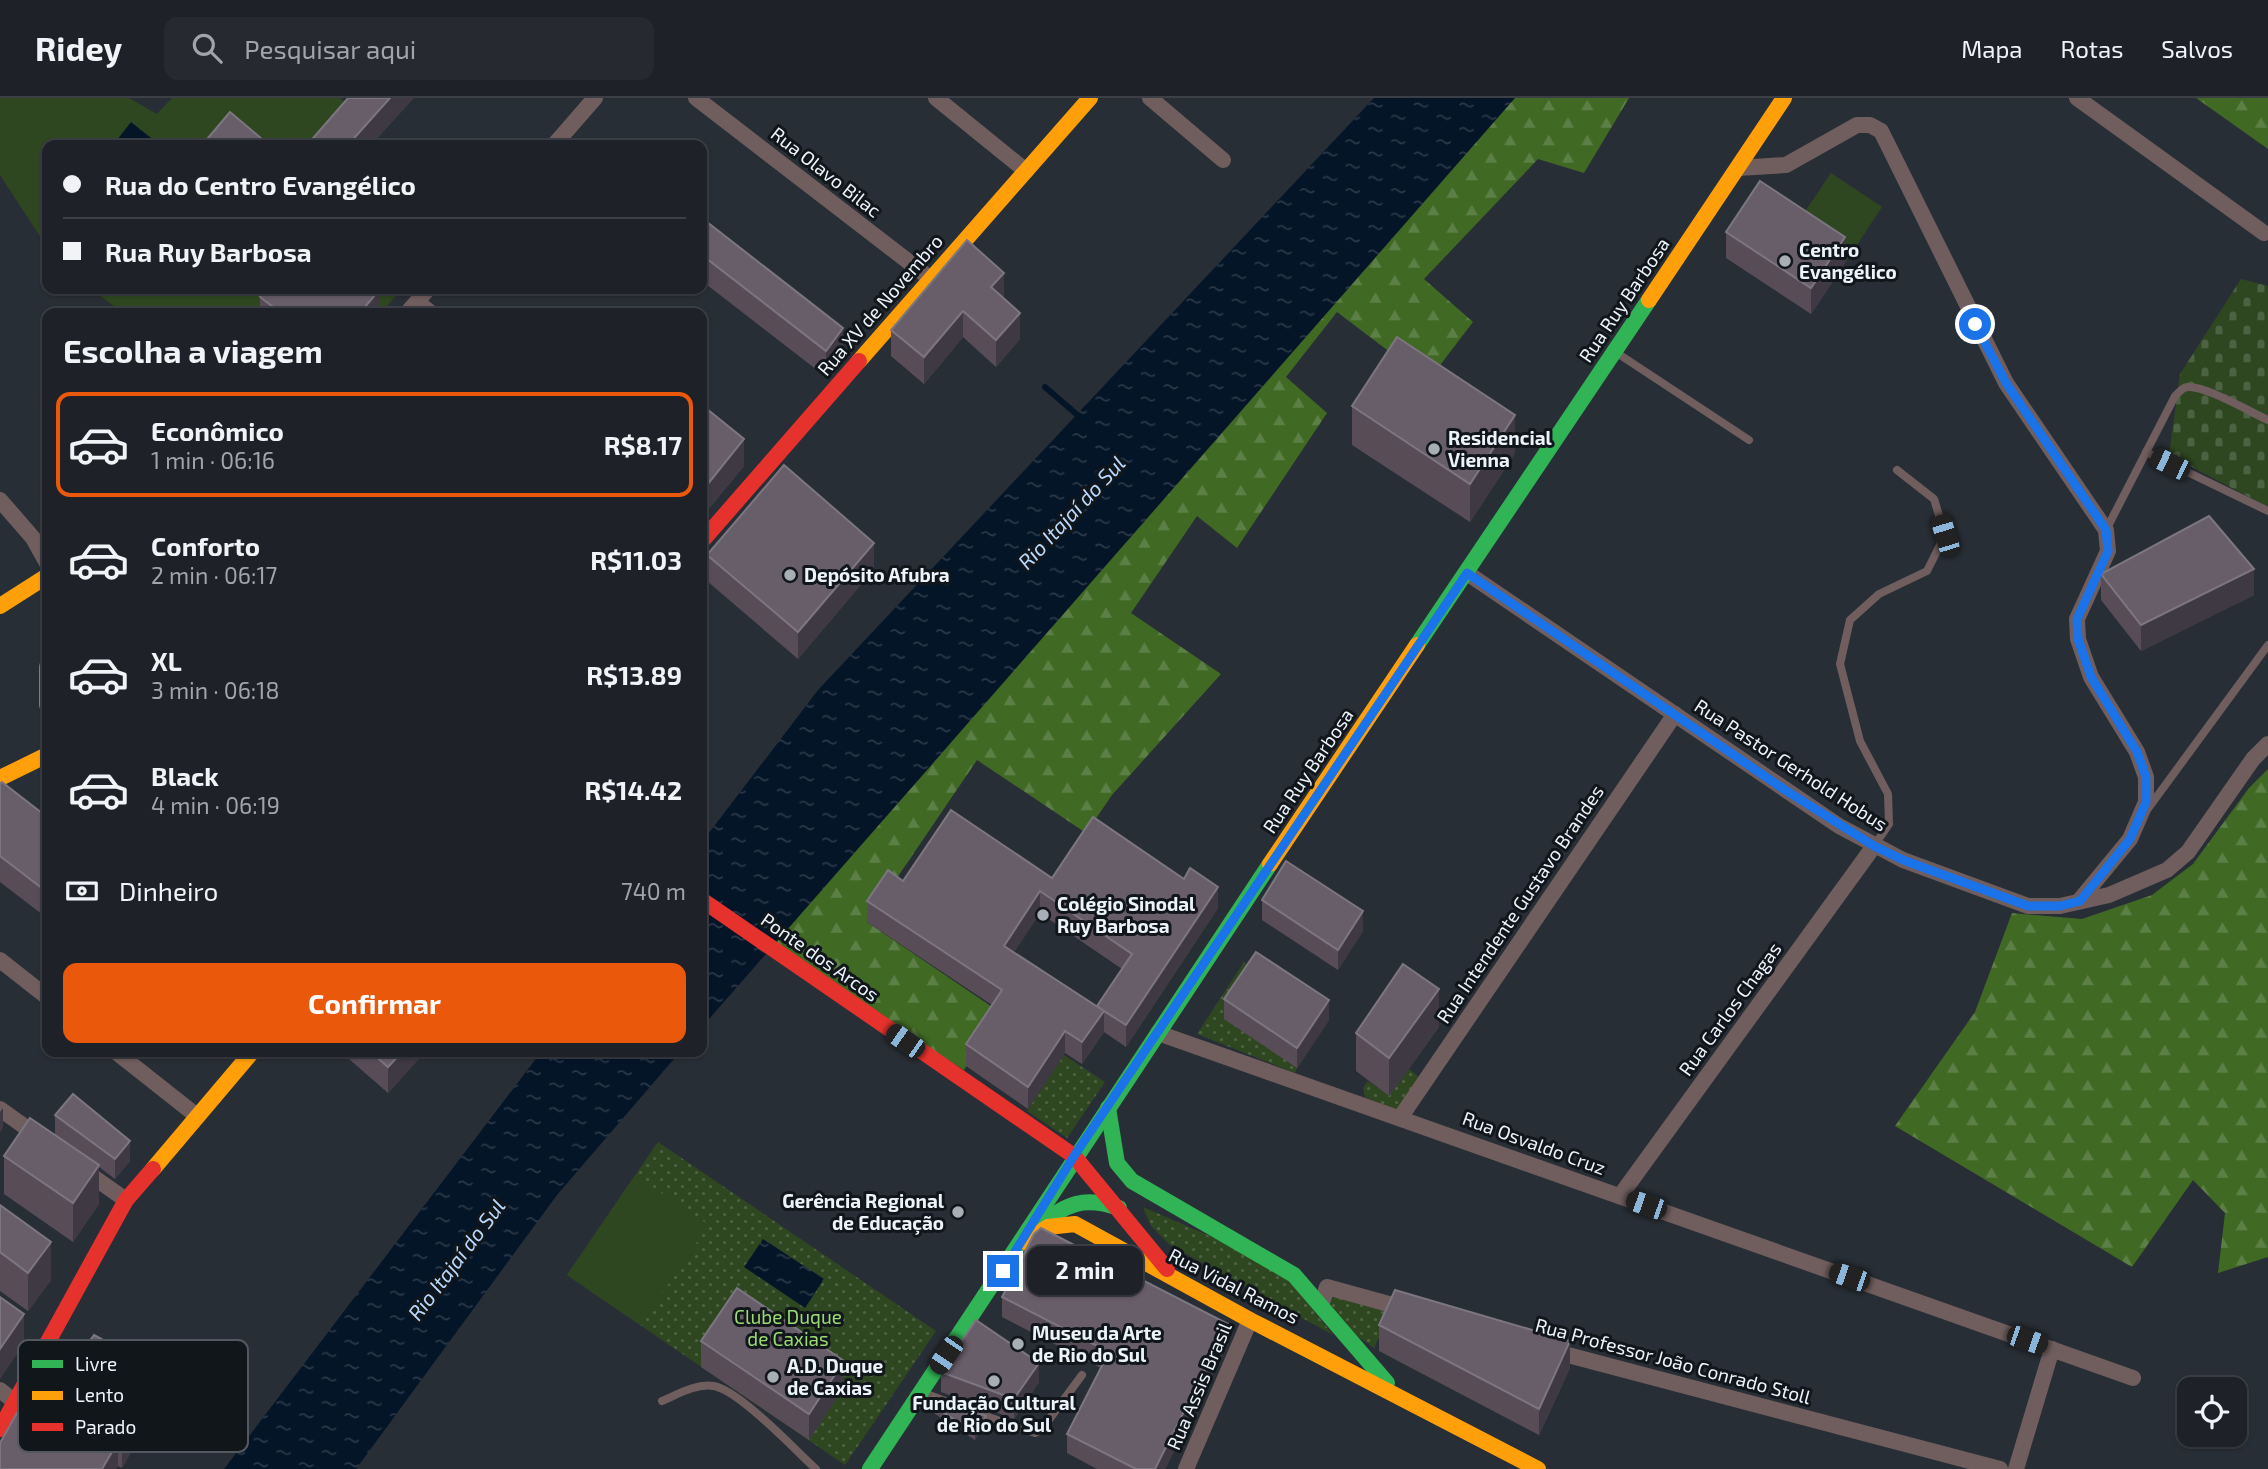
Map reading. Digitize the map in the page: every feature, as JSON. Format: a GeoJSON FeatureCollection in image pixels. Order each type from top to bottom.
{"type":"FeatureCollection","features":[{"type":"Feature","properties":{"kind":"main road","name":"Rua XV de Novembro"},"geometry":{"type":"LineString","coordinates":[[707,530],[1090,98]]}},
{"type":"Feature","properties":{"kind":"main road","name":"Rua Ruy Barbosa"},"geometry":{"type":"LineString","coordinates":[[870,1469],[1016,1250],[1074,1156],[1784,98]]}},
{"type":"Feature","properties":{"kind":"main road"},"geometry":{"type":"LineString","coordinates":[[0,606],[42,579]]}},
{"type":"Feature","properties":{"kind":"main road"},"geometry":{"type":"LineString","coordinates":[[0,778],[42,757]]}},
{"type":"Feature","properties":{"kind":"main road","name":"Ponte dos Arcos"},"geometry":{"type":"LineString","coordinates":[[707,903],[1074,1156]]}},
{"type":"Feature","properties":{"kind":"main road"},"geometry":{"type":"LineString","coordinates":[[49,1340],[126,1200],[248,1057]]}},
{"type":"Feature","properties":{"kind":"main road"},"geometry":{"type":"LineString","coordinates":[[1108,1108],[1118,1163],[1132,1181],[1294,1275],[1321,1306]]}},
{"type":"Feature","properties":{"kind":"main road"},"geometry":{"type":"LineString","coordinates":[[1074,1156],[1178,1282]]}},
{"type":"Feature","properties":{"kind":"main road"},"geometry":{"type":"LineString","coordinates":[[1016,1250],[1055,1212],[1072,1203],[1100,1200],[1119,1208]]}},
{"type":"Feature","properties":{"kind":"main road","name":"Rua Vidal Ramos"},"geometry":{"type":"LineString","coordinates":[[1036,1230],[1056,1223],[1074,1224],[1178,1282],[1538,1469]]}},
{"type":"Feature","properties":{"kind":"main road","name":"Rua Vidal Ramos"},"geometry":{"type":"LineString","coordinates":[[1321,1306],[1398,1396]]}},
{"type":"Feature","properties":{"kind":"main road"},"geometry":{"type":"LineString","coordinates":[[0,1429],[18,1397]]}},
{"type":"Feature","properties":{"kind":"street"},"geometry":{"type":"LineString","coordinates":[[558,140],[595,98]]}},
{"type":"Feature","properties":{"kind":"street","name":"Rua Olavo Bilac"},"geometry":{"type":"LineString","coordinates":[[696,98],[931,279]]}},
{"type":"Feature","properties":{"kind":"street"},"geometry":{"type":"LineString","coordinates":[[936,98],[1026,171]]}},
{"type":"Feature","properties":{"kind":"street"},"geometry":{"type":"LineString","coordinates":[[1150,98],[1223,160]]}},
{"type":"Feature","properties":{"kind":"street"},"geometry":{"type":"LineString","coordinates":[[1772,116],[1793,98]]}},
{"type":"Feature","properties":{"kind":"street"},"geometry":{"type":"LineString","coordinates":[[2077,98],[2264,233]]}},
{"type":"Feature","properties":{"kind":"street"},"geometry":{"type":"LineString","coordinates":[[1738,168],[1786,165],[1857,125],[1870,125],[1881,131],[2006,383],[2106,530],[2108,551],[2077,619],[2078,639],[2091,677],[2137,752],[2146,777],[2146,802],[2130,839],[2080,901]]}},
{"type":"Feature","properties":{"kind":"street"},"geometry":{"type":"LineString","coordinates":[[412,308],[424,294]]}},
{"type":"Feature","properties":{"kind":"street"},"geometry":{"type":"LineString","coordinates":[[0,500],[33,538],[42,554]]}},
{"type":"Feature","properties":{"kind":"street","name":"Rua Pastor Gerhold Hobus"},"geometry":{"type":"LineString","coordinates":[[1467,573],[1874,846],[1903,860],[2028,906],[2060,906],[2109,895],[2167,870],[2188,852],[2253,759],[2268,744]]}},
{"type":"Feature","properties":{"kind":"street","name":"Rua Intendente Gustavo Brandes"},"geometry":{"type":"LineString","coordinates":[[1400,1118],[1675,713]]}},
{"type":"Feature","properties":{"kind":"street","name":"Rua Carlos Chagas"},"geometry":{"type":"LineString","coordinates":[[1620,1196],[1874,846]]}},
{"type":"Feature","properties":{"kind":"street"},"geometry":{"type":"LineString","coordinates":[[0,960],[42,993]]}},
{"type":"Feature","properties":{"kind":"street","name":"Rua Osvaldo Cruz"},"geometry":{"type":"LineString","coordinates":[[1158,1033],[2133,1378]]}},
{"type":"Feature","properties":{"kind":"street"},"geometry":{"type":"LineString","coordinates":[[122,1057],[197,1116]]}},
{"type":"Feature","properties":{"kind":"street"},"geometry":{"type":"LineString","coordinates":[[0,1109],[52,1147]]}},
{"type":"Feature","properties":{"kind":"street"},"geometry":{"type":"LineString","coordinates":[[73,1162],[126,1200]]}},
{"type":"Feature","properties":{"kind":"street"},"geometry":{"type":"LineString","coordinates":[[1321,1306],[1327,1287],[1426,1315]]}},
{"type":"Feature","properties":{"kind":"street","name":"Rua Assis Brasil"},"geometry":{"type":"LineString","coordinates":[[1186,1469],[1250,1320]]}},
{"type":"Feature","properties":{"kind":"street","name":"Rua Professor João Conrado Stoll"},"geometry":{"type":"LineString","coordinates":[[1529,1345],[2000,1469]]}},
{"type":"Feature","properties":{"kind":"street"},"geometry":{"type":"LineString","coordinates":[[2016,1469],[2052,1349]]}},
{"type":"Feature","properties":{"kind":"street"},"geometry":{"type":"LineString","coordinates":[[0,1390],[15,1402]]}},
{"type":"Feature","properties":{"kind":"lane"},"geometry":{"type":"LineString","coordinates":[[1614,352],[1749,440]]}},
{"type":"Feature","properties":{"kind":"lane"},"geometry":{"type":"LineString","coordinates":[[2106,530],[2175,396],[2183,388],[2193,386],[2204,390],[2268,420]]}},
{"type":"Feature","properties":{"kind":"lane"},"geometry":{"type":"LineString","coordinates":[[2146,453],[2268,511]]}},
{"type":"Feature","properties":{"kind":"lane"},"geometry":{"type":"LineString","coordinates":[[1874,846],[1889,824],[1888,794],[1860,741],[1840,664],[1850,620],[1879,594],[1927,571],[1945,535],[1934,499],[1896,470]]}},
{"type":"Feature","properties":{"kind":"lane"},"geometry":{"type":"LineString","coordinates":[[2140,821],[2268,645]]}},
{"type":"Feature","properties":{"kind":"lane"},"geometry":{"type":"LineString","coordinates":[[922,1392],[1035,1433],[1042,1429],[1082,1375]]}},
{"type":"Feature","properties":{"kind":"lane"},"geometry":{"type":"LineString","coordinates":[[662,1401],[696,1387],[715,1386],[739,1399],[816,1469]]}},
{"type":"Feature","properties":{"kind":"green space"},"geometry":{"type":"Polygon","coordinates":[[[0,98],[129,98],[157,114],[172,98],[340,98],[357,113],[413,99],[376,140],[42,140],[42,239],[0,175],[0,98]]]}},
{"type":"Feature","properties":{"kind":"green space"},"geometry":{"type":"Polygon","coordinates":[[[1503,98],[1629,98],[1584,173],[1538,159],[1424,279],[1473,322],[1428,381],[1337,312],[1286,377],[1327,413],[1237,548],[1197,516],[1131,613],[1221,674],[1112,795],[1086,833],[977,760],[867,922],[1001,1013],[964,1070],[770,947],[921,777],[1503,98]]]}},
{"type":"Feature","properties":{"kind":"green space"},"geometry":{"type":"Polygon","coordinates":[[[2196,98],[2268,98],[2268,149],[2196,98]]]}},
{"type":"Feature","properties":{"kind":"green space"},"geometry":{"type":"Polygon","coordinates":[[[1831,173],[1882,207],[1845,263],[1793,229],[1831,173]]]}},
{"type":"Feature","properties":{"kind":"green space"},"geometry":{"type":"Polygon","coordinates":[[[2241,279],[2268,286],[2268,507],[2169,455],[2180,374],[2241,279]]]}},
{"type":"Feature","properties":{"kind":"green space"},"geometry":{"type":"Polygon","coordinates":[[[98,294],[398,294],[385,308],[116,308],[98,294]]]}},
{"type":"Feature","properties":{"kind":"green space"},"geometry":{"type":"Polygon","coordinates":[[[2268,769],[2268,1257],[2218,1273],[2225,1213],[2193,1180],[2132,1267],[1895,1126],[1975,1012],[2012,913],[2082,919],[2152,895],[2193,864],[2249,788],[2268,769]]]}},
{"type":"Feature","properties":{"kind":"green space"},"geometry":{"type":"Polygon","coordinates":[[[1244,962],[1256,971],[1297,1068],[1295,1073],[1197,1034],[1244,962]]]}},
{"type":"Feature","properties":{"kind":"green space"},"geometry":{"type":"Polygon","coordinates":[[[1064,1055],[1105,1082],[1067,1138],[1027,1111],[1064,1055]]]}},
{"type":"Feature","properties":{"kind":"green space"},"geometry":{"type":"Polygon","coordinates":[[[1409,1069],[1420,1078],[1397,1110],[1365,1097],[1363,1088],[1368,1081],[1389,1096],[1409,1069]]]}},
{"type":"Feature","properties":{"kind":"green space","name":"Clube Duque de Caxias"},"geometry":{"type":"Polygon","coordinates":[[[658,1142],[936,1331],[845,1465],[567,1275],[658,1142]]]}},
{"type":"Feature","properties":{"kind":"green space"},"geometry":{"type":"Polygon","coordinates":[[[635,1175],[709,1225],[640,1325],[567,1275],[635,1175]]]}},
{"type":"Feature","properties":{"kind":"green space"},"geometry":{"type":"Polygon","coordinates":[[[1143,1207],[1240,1249],[1288,1278],[1333,1335],[1170,1245],[1151,1226],[1143,1207]]]}},
{"type":"Feature","properties":{"kind":"green space"},"geometry":{"type":"Polygon","coordinates":[[[1339,1295],[1391,1312],[1374,1348],[1357,1336],[1330,1305],[1332,1298],[1339,1295]]]}},
{"type":"Feature","properties":{"kind":"water","name":"Rio Itajaí do Sul"},"geometry":{"type":"Polygon","coordinates":[[[1374,98],[1515,98],[707,1021],[707,835],[818,690],[1374,98]]]}},
{"type":"Feature","properties":{"kind":"water"},"geometry":{"type":"Polygon","coordinates":[[[131,122],[154,140],[117,140],[131,122]]]}},
{"type":"Feature","properties":{"kind":"water","name":"Rio Itajaí do Sul"},"geometry":{"type":"Polygon","coordinates":[[[537,1057],[676,1057],[557,1195],[356,1469],[224,1469],[237,1452],[248,1452],[248,1437],[537,1057]]]}},
{"type":"Feature","properties":{"kind":"water"},"geometry":{"type":"Polygon","coordinates":[[[763,1239],[824,1279],[805,1308],[744,1267],[763,1239]]]}},
{"type":"Feature","properties":{"kind":"building"},"geometry":{"type":"Polygon","coordinates":[[[348,98],[390,98],[352,140],[311,140],[348,98]]]}},
{"type":"Feature","properties":{"kind":"building"},"geometry":{"type":"Polygon","coordinates":[[[230,112],[263,140],[206,140],[230,112]]]}},
{"type":"Feature","properties":{"kind":"building"},"geometry":{"type":"Polygon","coordinates":[[[1760,181],[1845,237],[1811,288],[1726,232],[1760,181]]]}},
{"type":"Feature","properties":{"kind":"building"},"geometry":{"type":"Polygon","coordinates":[[[707,222],[843,328],[826,351],[707,259],[707,222]]]}},
{"type":"Feature","properties":{"kind":"building"},"geometry":{"type":"Polygon","coordinates":[[[967,240],[1004,273],[991,287],[1020,313],[996,340],[963,311],[924,357],[891,330],[967,240]]]}},
{"type":"Feature","properties":{"kind":"building"},"geometry":{"type":"Polygon","coordinates":[[[263,294],[376,294],[364,308],[274,308],[260,297],[263,294]]]}},
{"type":"Feature","properties":{"kind":"building"},"geometry":{"type":"Polygon","coordinates":[[[1397,337],[1515,415],[1470,484],[1352,406],[1397,337]]]}},
{"type":"Feature","properties":{"kind":"building"},"geometry":{"type":"Polygon","coordinates":[[[707,409],[744,439],[707,485],[707,409]]]}},
{"type":"Feature","properties":{"kind":"building","name":"Depósito Afubra"},"geometry":{"type":"Polygon","coordinates":[[[784,465],[874,543],[798,632],[707,555],[784,465]]]}},
{"type":"Feature","properties":{"kind":"building"},"geometry":{"type":"Polygon","coordinates":[[[2209,516],[2254,569],[2141,625],[2101,574],[2209,516]]]}},
{"type":"Feature","properties":{"kind":"building"},"geometry":{"type":"Polygon","coordinates":[[[0,783],[42,813],[42,888],[0,856],[0,783]]]}},
{"type":"Feature","properties":{"kind":"building","name":"Colégio Sinodal Ruy Barbosa"},"geometry":{"type":"Polygon","coordinates":[[[951,810],[1052,878],[1093,817],[1184,879],[1190,868],[1218,887],[1126,1025],[1104,1011],[1082,1042],[1065,1031],[1028,1087],[966,1044],[1002,990],[867,901],[888,870],[903,881],[951,810]],[[1040,891],[1004,946],[1104,1011],[1097,1006],[1132,954],[1040,891]]]}},
{"type":"Feature","properties":{"kind":"building"},"geometry":{"type":"Polygon","coordinates":[[[1286,861],[1363,911],[1338,950],[1262,900],[1286,861]]]}},
{"type":"Feature","properties":{"kind":"building"},"geometry":{"type":"Polygon","coordinates":[[[1256,952],[1329,1000],[1297,1048],[1224,999],[1256,952]]]}},
{"type":"Feature","properties":{"kind":"building"},"geometry":{"type":"Polygon","coordinates":[[[1403,964],[1439,989],[1389,1058],[1356,1033],[1403,964]]]}},
{"type":"Feature","properties":{"kind":"building"},"geometry":{"type":"Polygon","coordinates":[[[377,1057],[397,1057],[388,1067],[377,1057]]]}},
{"type":"Feature","properties":{"kind":"building"},"geometry":{"type":"Polygon","coordinates":[[[73,1094],[130,1141],[115,1159],[55,1115],[73,1094]]]}},
{"type":"Feature","properties":{"kind":"building"},"geometry":{"type":"Polygon","coordinates":[[[30,1118],[99,1165],[73,1203],[4,1156],[30,1118]]]}},
{"type":"Feature","properties":{"kind":"building"},"geometry":{"type":"Polygon","coordinates":[[[0,1205],[51,1242],[28,1273],[0,1252],[0,1205]]]}},
{"type":"Feature","properties":{"kind":"building","name":"Fundação Cultural de Rio do Sul"},"geometry":{"type":"Polygon","coordinates":[[[1041,1228],[1228,1324],[1155,1469],[1136,1469],[1067,1434],[1109,1352],[1002,1297],[1034,1234],[1041,1228]]]}},
{"type":"Feature","properties":{"kind":"building"},"geometry":{"type":"Polygon","coordinates":[[[737,1288],[844,1361],[809,1414],[701,1341],[737,1288]]]}},
{"type":"Feature","properties":{"kind":"building"},"geometry":{"type":"Polygon","coordinates":[[[1395,1290],[1570,1341],[1539,1409],[1379,1325],[1395,1290]]]}},
{"type":"Feature","properties":{"kind":"building"},"geometry":{"type":"Polygon","coordinates":[[[0,1297],[24,1314],[0,1349],[0,1297]]]}},
{"type":"Feature","properties":{"kind":"building"},"geometry":{"type":"Polygon","coordinates":[[[976,1320],[1039,1363],[1014,1399],[941,1372],[976,1320]]]}},
{"type":"Feature","properties":{"kind":"building"},"geometry":{"type":"Polygon","coordinates":[[[94,1335],[103,1340],[90,1340],[94,1335]]]}},
{"type":"Feature","properties":{"kind":"building"},"geometry":{"type":"Polygon","coordinates":[[[934,1397],[986,1416],[975,1433],[929,1403],[934,1397]]]}},
{"type":"Feature","properties":{"kind":"building"},"geometry":{"type":"Polygon","coordinates":[[[18,1411],[18,1452],[112,1452],[102,1469],[0,1469],[0,1443],[18,1411]]]}},
{"type":"Feature","properties":{"kind":"waterway"},"geometry":{"type":"LineString","coordinates":[[1045,387],[1081,418]]}},
{"type":"Feature","properties":{"kind":"traffic: fast"},"geometry":{"type":"LineString","coordinates":[[1417,645],[1649,300]]}},
{"type":"Feature","properties":{"kind":"traffic: fast"},"geometry":{"type":"LineString","coordinates":[[870,1469],[1270,864]]}},
{"type":"Feature","properties":{"kind":"traffic: fast"},"geometry":{"type":"LineString","coordinates":[[1108,1108],[1117,1163],[1132,1181],[1294,1275],[1387,1383]]}},
{"type":"Feature","properties":{"kind":"traffic: fast"},"geometry":{"type":"LineString","coordinates":[[1039,1227],[1058,1212],[1076,1204],[1086,1202],[1119,1208]]}},
{"type":"Feature","properties":{"kind":"traffic: slow"},"geometry":{"type":"LineString","coordinates":[[859,361],[1090,98]]}},
{"type":"Feature","properties":{"kind":"traffic: slow"},"geometry":{"type":"LineString","coordinates":[[1649,300],[1784,98]]}},
{"type":"Feature","properties":{"kind":"traffic: slow"},"geometry":{"type":"LineString","coordinates":[[0,606],[42,579]]}},
{"type":"Feature","properties":{"kind":"traffic: slow"},"geometry":{"type":"LineString","coordinates":[[1270,864],[1417,645]]}},
{"type":"Feature","properties":{"kind":"traffic: slow"},"geometry":{"type":"LineString","coordinates":[[0,778],[42,757]]}},
{"type":"Feature","properties":{"kind":"traffic: slow"},"geometry":{"type":"LineString","coordinates":[[153,1169],[248,1057]]}},
{"type":"Feature","properties":{"kind":"traffic: slow"},"geometry":{"type":"LineString","coordinates":[[1025,1242],[1048,1227],[1075,1224],[1250,1320],[1538,1469]]}},
{"type":"Feature","properties":{"kind":"traffic: jam"},"geometry":{"type":"LineString","coordinates":[[707,535],[859,361]]}},
{"type":"Feature","properties":{"kind":"traffic: jam"},"geometry":{"type":"LineString","coordinates":[[707,903],[1074,1156]]}},
{"type":"Feature","properties":{"kind":"traffic: jam"},"geometry":{"type":"LineString","coordinates":[[1074,1156],[1167,1269]]}},
{"type":"Feature","properties":{"kind":"traffic: jam"},"geometry":{"type":"LineString","coordinates":[[49,1340],[126,1200],[153,1169]]}},
{"type":"Feature","properties":{"kind":"traffic: jam"},"geometry":{"type":"LineString","coordinates":[[0,1429],[18,1396]]}},
{"type":"Feature","properties":{"kind":"place","name":"Centro Evangélico"},"geometry":{"type":"Point","coordinates":[1785,261]}},
{"type":"Feature","properties":{"kind":"place","name":"Residencial Vienna"},"geometry":{"type":"Point","coordinates":[1434,449]}},
{"type":"Feature","properties":{"kind":"place","name":"Depósito Afubra"},"geometry":{"type":"Point","coordinates":[790,575]}},
{"type":"Feature","properties":{"kind":"place","name":"Colégio Sinodal Ruy Barbosa"},"geometry":{"type":"Point","coordinates":[1043,915]}},
{"type":"Feature","properties":{"kind":"place","name":"Gerência Regional de Educação"},"geometry":{"type":"Point","coordinates":[958,1212]}},
{"type":"Feature","properties":{"kind":"place","name":"Museu da Arte de Rio do Sul"},"geometry":{"type":"Point","coordinates":[1018,1344]}},
{"type":"Feature","properties":{"kind":"place","name":"A.D. Duque de Caxias"},"geometry":{"type":"Point","coordinates":[773,1377]}},
{"type":"Feature","properties":{"kind":"place","name":"Fundação Cultural de Rio do Sul"},"geometry":{"type":"Point","coordinates":[994,1381]}},
{"type":"Feature","properties":{"kind":"route"},"geometry":{"type":"LineString","coordinates":[[1003,1271],[1074,1156],[1467,573],[1785,790],[1874,846],[1903,860],[2028,906],[2060,906],[2080,901],[2130,839],[2146,802],[2146,777],[2137,752],[2091,677],[2082,658],[2078,639],[2077,619],[2108,551],[2106,530],[2006,383],[1975,324]]}}]}
